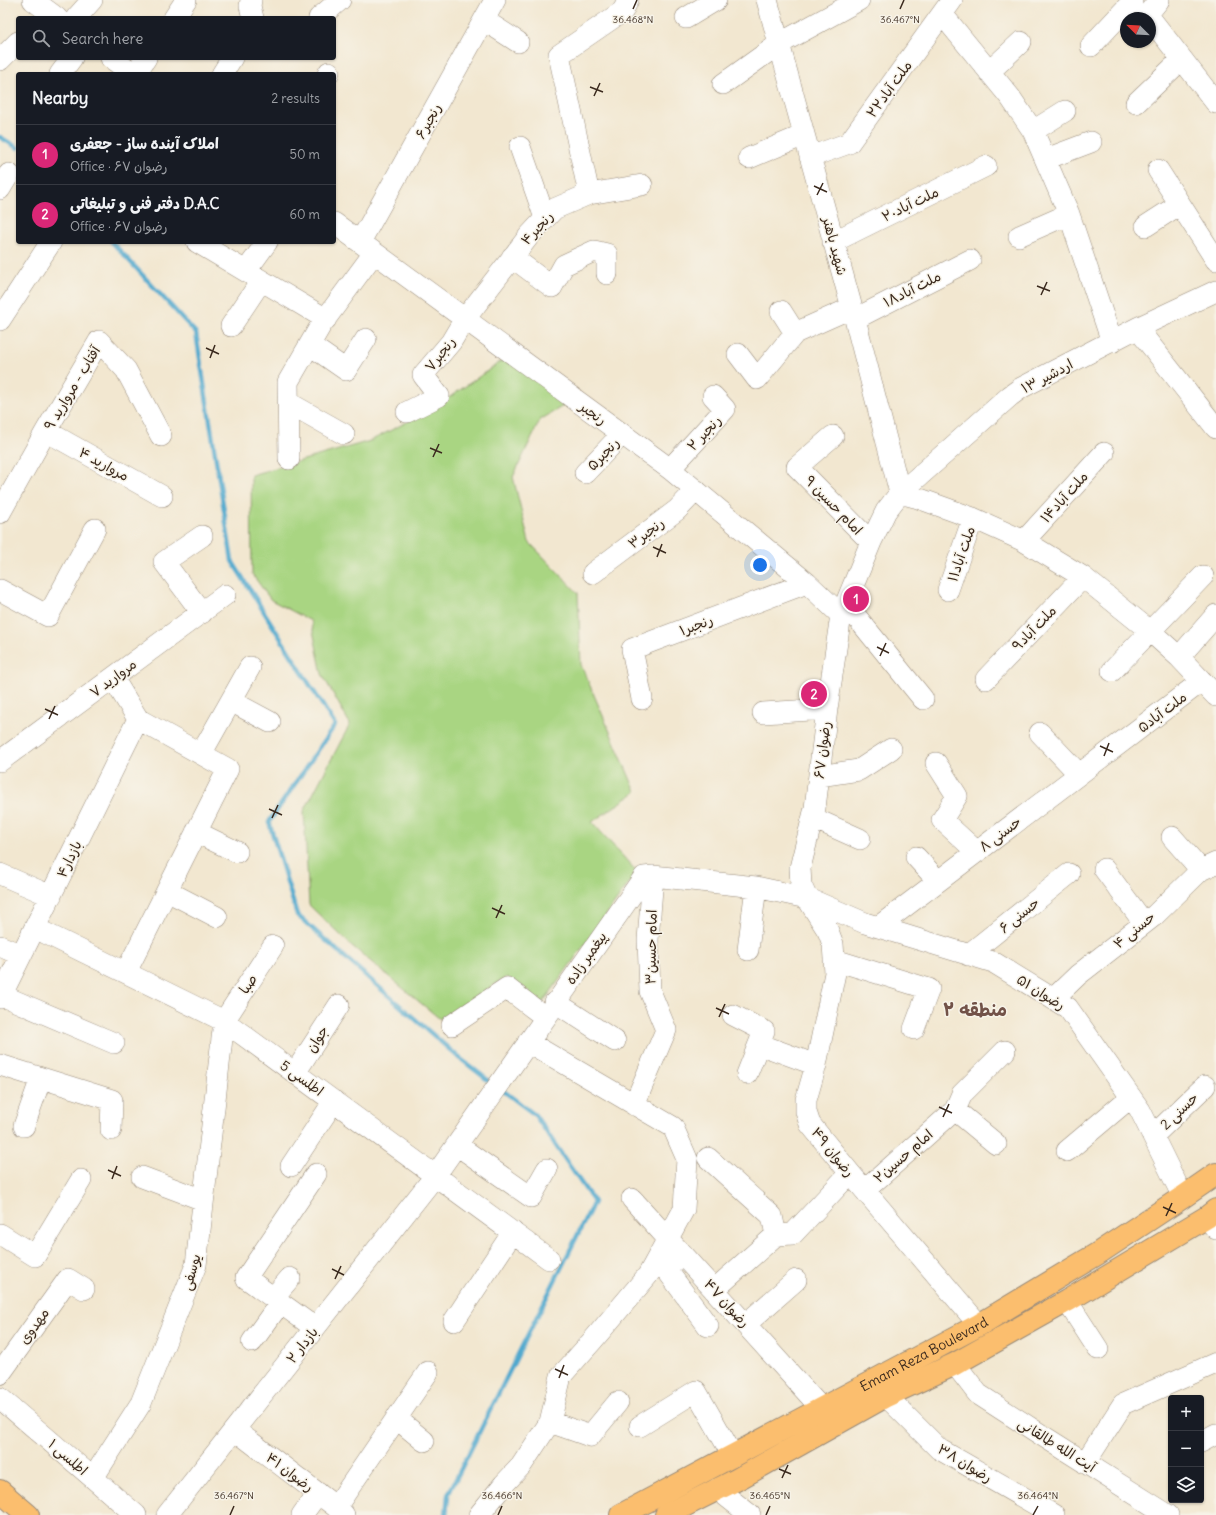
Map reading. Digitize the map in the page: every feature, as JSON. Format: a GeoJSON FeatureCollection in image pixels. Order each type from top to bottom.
{"type":"FeatureCollection","features":[{"type":"Feature","properties":{"kind":"main road","name":"Emam Reza Boulevard"},"geometry":{"type":"LineString","coordinates":[[621,1515],[979,1325],[1097,1254],[1216,1174]]}},
{"type":"Feature","properties":{"kind":"main road","name":"Emam Reza Boulevard"},"geometry":{"type":"LineString","coordinates":[[666,1515],[717,1489],[886,1396],[955,1364],[1213,1219]]}},
{"type":"Feature","properties":{"kind":"main road"},"geometry":{"type":"LineString","coordinates":[[0,1491],[28,1515]]}},
{"type":"Feature","properties":{"kind":"street"},"geometry":{"type":"LineString","coordinates":[[78,16],[92,0]]}},
{"type":"Feature","properties":{"kind":"street"},"geometry":{"type":"LineString","coordinates":[[175,16],[186,0]]}},
{"type":"Feature","properties":{"kind":"street"},"geometry":{"type":"LineString","coordinates":[[251,0],[250,6],[252,16]]}},
{"type":"Feature","properties":{"kind":"street"},"geometry":{"type":"LineString","coordinates":[[321,16],[340,0]]}},
{"type":"Feature","properties":{"kind":"street","name":"رنجبر۶"},"geometry":{"type":"LineString","coordinates":[[289,459],[288,382],[367,248],[495,0]]}},
{"type":"Feature","properties":{"kind":"street"},"geometry":{"type":"LineString","coordinates":[[588,194],[559,54],[623,11],[628,0]]}},
{"type":"Feature","properties":{"kind":"street"},"geometry":{"type":"LineString","coordinates":[[686,18],[716,0]]}},
{"type":"Feature","properties":{"kind":"street","name":"شهید باهنر"},"geometry":{"type":"LineString","coordinates":[[767,0],[853,313],[900,493]]}},
{"type":"Feature","properties":{"kind":"street"},"geometry":{"type":"LineString","coordinates":[[723,84],[779,44],[858,0]]}},
{"type":"Feature","properties":{"kind":"street"},"geometry":{"type":"LineString","coordinates":[[947,7],[989,72],[1010,97],[1032,131],[1046,159],[1069,214],[1112,342]]}},
{"type":"Feature","properties":{"kind":"street","name":"ملت آباد۲۲"},"geometry":{"type":"LineString","coordinates":[[810,157],[849,143],[947,7]]}},
{"type":"Feature","properties":{"kind":"street"},"geometry":{"type":"LineString","coordinates":[[1091,46],[1145,9],[1182,59],[1212,90]]}},
{"type":"Feature","properties":{"kind":"street"},"geometry":{"type":"LineString","coordinates":[[484,20],[518,42]]}},
{"type":"Feature","properties":{"kind":"street"},"geometry":{"type":"LineString","coordinates":[[989,72],[1022,42]]}},
{"type":"Feature","properties":{"kind":"street"},"geometry":{"type":"LineString","coordinates":[[0,60],[16,44]]}},
{"type":"Feature","properties":{"kind":"street"},"geometry":{"type":"LineString","coordinates":[[1136,103],[1182,59]]}},
{"type":"Feature","properties":{"kind":"street"},"geometry":{"type":"LineString","coordinates":[[62,72],[70,60]]}},
{"type":"Feature","properties":{"kind":"street"},"geometry":{"type":"LineString","coordinates":[[114,60],[131,72]]}},
{"type":"Feature","properties":{"kind":"street"},"geometry":{"type":"LineString","coordinates":[[136,72],[144,60]]}},
{"type":"Feature","properties":{"kind":"street"},"geometry":{"type":"LineString","coordinates":[[223,72],[231,60]]}},
{"type":"Feature","properties":{"kind":"street"},"geometry":{"type":"LineString","coordinates":[[1032,131],[1065,111]]}},
{"type":"Feature","properties":{"kind":"street"},"geometry":{"type":"LineString","coordinates":[[749,158],[804,135]]}},
{"type":"Feature","properties":{"kind":"street"},"geometry":{"type":"LineString","coordinates":[[1046,159],[1091,142]]}},
{"type":"Feature","properties":{"kind":"street"},"geometry":{"type":"LineString","coordinates":[[520,148],[545,218]]}},
{"type":"Feature","properties":{"kind":"street","name":"ملت آباد۲۰"},"geometry":{"type":"LineString","coordinates":[[833,242],[986,166]]}},
{"type":"Feature","properties":{"kind":"street"},"geometry":{"type":"LineString","coordinates":[[1158,170],[1216,260]]}},
{"type":"Feature","properties":{"kind":"street","name":"رنجبر۴"},"geometry":{"type":"LineString","coordinates":[[464,320],[528,236],[554,209],[588,194],[642,185]]}},
{"type":"Feature","properties":{"kind":"street"},"geometry":{"type":"LineString","coordinates":[[1146,226],[1180,204]]}},
{"type":"Feature","properties":{"kind":"street"},"geometry":{"type":"LineString","coordinates":[[1020,236],[1069,214]]}},
{"type":"Feature","properties":{"kind":"street","name":"رنجبر"},"geometry":{"type":"LineString","coordinates":[[336,225],[696,490],[807,583],[844,610],[923,699]]}},
{"type":"Feature","properties":{"kind":"street"},"geometry":{"type":"LineString","coordinates":[[0,320],[50,244]]}},
{"type":"Feature","properties":{"kind":"street"},"geometry":{"type":"LineString","coordinates":[[200,244],[326,319]]}},
{"type":"Feature","properties":{"kind":"street"},"geometry":{"type":"LineString","coordinates":[[231,326],[254,276],[266,244]]}},
{"type":"Feature","properties":{"kind":"street"},"geometry":{"type":"LineString","coordinates":[[512,257],[552,287],[564,265],[594,251],[607,254],[607,274]]}},
{"type":"Feature","properties":{"kind":"street","name":"ملت آباد۱۸"},"geometry":{"type":"LineString","coordinates":[[795,333],[853,313],[970,260]]}},
{"type":"Feature","properties":{"kind":"street","name":"اردشیر ۱۳"},"geometry":{"type":"LineString","coordinates":[[900,493],[1021,388],[1138,328],[1216,291]]}},
{"type":"Feature","properties":{"kind":"street"},"geometry":{"type":"LineString","coordinates":[[738,354],[757,379],[795,333],[781,311]]}},
{"type":"Feature","properties":{"kind":"street","name":"رنجبر۷"},"geometry":{"type":"LineString","coordinates":[[407,412],[439,396],[423,375],[450,342],[464,320]]}},
{"type":"Feature","properties":{"kind":"street"},"geometry":{"type":"LineString","coordinates":[[1138,328],[1216,428]]}},
{"type":"Feature","properties":{"kind":"street"},"geometry":{"type":"LineString","coordinates":[[310,345],[346,370],[366,339]]}},
{"type":"Feature","properties":{"kind":"street","name":"آفتاب - مروارید ۹"},"geometry":{"type":"LineString","coordinates":[[0,513],[99,341],[126,370],[161,436]]}},
{"type":"Feature","properties":{"kind":"street","name":"رنجبر ۲"},"geometry":{"type":"LineString","coordinates":[[670,470],[725,409],[713,396]]}},
{"type":"Feature","properties":{"kind":"street"},"geometry":{"type":"LineString","coordinates":[[289,403],[344,434]]}},
{"type":"Feature","properties":{"kind":"street","name":"مروارید ۴"},"geometry":{"type":"LineString","coordinates":[[46,431],[162,496]]}},
{"type":"Feature","properties":{"kind":"street","name":"رنجبر۵"},"geometry":{"type":"LineString","coordinates":[[585,473],[622,434]]}},
{"type":"Feature","properties":{"kind":"street","name":"امام حسین ۹"},"geometry":{"type":"LineString","coordinates":[[833,436],[798,467],[871,542]]}},
{"type":"Feature","properties":{"kind":"street","name":"ملت آباد۱۴"},"geometry":{"type":"LineString","coordinates":[[1024,541],[1104,453]]}},
{"type":"Feature","properties":{"kind":"street","name":"رنجبر۳"},"geometry":{"type":"LineString","coordinates":[[593,573],[677,510],[696,490]]}},
{"type":"Feature","properties":{"kind":"street"},"geometry":{"type":"LineString","coordinates":[[900,493],[973,518],[1024,541],[1083,577],[1150,631],[1179,657],[1209,689]]}},
{"type":"Feature","properties":{"kind":"street","name":"رضوان ۶۷"},"geometry":{"type":"LineString","coordinates":[[807,898],[801,885],[800,868],[813,818],[827,709],[844,610],[871,542],[886,511],[900,493]]}},
{"type":"Feature","properties":{"kind":"street","name":"ملت آباد۱۱"},"geometry":{"type":"LineString","coordinates":[[948,590],[973,518]]}},
{"type":"Feature","properties":{"kind":"street"},"geometry":{"type":"LineString","coordinates":[[0,590],[48,616],[95,529]]}},
{"type":"Feature","properties":{"kind":"street"},"geometry":{"type":"LineString","coordinates":[[202,536],[164,562],[202,613]]}},
{"type":"Feature","properties":{"kind":"street"},"geometry":{"type":"LineString","coordinates":[[1112,671],[1202,576]]}},
{"type":"Feature","properties":{"kind":"street","name":"ملت آباد۹"},"geometry":{"type":"LineString","coordinates":[[986,678],[1083,577]]}},
{"type":"Feature","properties":{"kind":"street","name":"رنجبر۱"},"geometry":{"type":"LineString","coordinates":[[642,699],[632,649],[807,583]]}},
{"type":"Feature","properties":{"kind":"street","name":"مروارید ۷"},"geometry":{"type":"LineString","coordinates":[[0,761],[225,595]]}},
{"type":"Feature","properties":{"kind":"street"},"geometry":{"type":"LineString","coordinates":[[1179,657],[1216,615]]}},
{"type":"Feature","properties":{"kind":"street"},"geometry":{"type":"LineString","coordinates":[[201,754],[250,667]]}},
{"type":"Feature","properties":{"kind":"street"},"geometry":{"type":"LineString","coordinates":[[113,678],[138,719],[228,769],[126,972]]}},
{"type":"Feature","properties":{"kind":"street","name":"ملت آباد۵"},"geometry":{"type":"LineString","coordinates":[[1122,742],[1209,689]]}},
{"type":"Feature","properties":{"kind":"street"},"geometry":{"type":"LineString","coordinates":[[231,701],[270,722]]}},
{"type":"Feature","properties":{"kind":"street"},"geometry":{"type":"LineString","coordinates":[[763,713],[827,709]]}},
{"type":"Feature","properties":{"kind":"street","name":"بازدار۴"},"geometry":{"type":"LineString","coordinates":[[1,997],[138,719]]}},
{"type":"Feature","properties":{"kind":"street"},"geometry":{"type":"LineString","coordinates":[[1040,733],[1079,774]]}},
{"type":"Feature","properties":{"kind":"street","name":"حسنی ۸"},"geometry":{"type":"LineString","coordinates":[[878,927],[1122,742]]}},
{"type":"Feature","properties":{"kind":"street"},"geometry":{"type":"LineString","coordinates":[[819,776],[858,770],[891,749]]}},
{"type":"Feature","properties":{"kind":"street"},"geometry":{"type":"LineString","coordinates":[[936,763],[957,796],[942,820],[977,852]]}},
{"type":"Feature","properties":{"kind":"street"},"geometry":{"type":"LineString","coordinates":[[813,818],[860,839]]}},
{"type":"Feature","properties":{"kind":"street"},"geometry":{"type":"LineString","coordinates":[[196,832],[237,852]]}},
{"type":"Feature","properties":{"kind":"street"},"geometry":{"type":"LineString","coordinates":[[1172,837],[1209,866]]}},
{"type":"Feature","properties":{"kind":"street"},"geometry":{"type":"LineString","coordinates":[[916,857],[938,881]]}},
{"type":"Feature","properties":{"kind":"street","name":"حسنی ۴"},"geometry":{"type":"LineString","coordinates":[[1053,999],[1078,975],[1155,915],[1209,866]]}},
{"type":"Feature","properties":{"kind":"street"},"geometry":{"type":"LineString","coordinates":[[1104,869],[1144,923]]}},
{"type":"Feature","properties":{"kind":"street"},"geometry":{"type":"LineString","coordinates":[[0,874],[51,896]]}},
{"type":"Feature","properties":{"kind":"street","name":"حسنی ۶"},"geometry":{"type":"LineString","coordinates":[[968,955],[1069,874]]}},
{"type":"Feature","properties":{"kind":"street"},"geometry":{"type":"LineString","coordinates":[[653,876],[756,887],[807,898]]}},
{"type":"Feature","properties":{"kind":"street","name":"پیغمبر زاده"},"geometry":{"type":"LineString","coordinates":[[436,1176],[640,881],[644,877],[653,876]]}},
{"type":"Feature","properties":{"kind":"street","name":"امام حسین۳"},"geometry":{"type":"LineString","coordinates":[[634,1105],[666,1030],[650,991],[648,940],[653,876]]}},
{"type":"Feature","properties":{"kind":"street"},"geometry":{"type":"LineString","coordinates":[[748,950],[756,887]]}},
{"type":"Feature","properties":{"kind":"street"},"geometry":{"type":"LineString","coordinates":[[166,891],[217,917]]}},
{"type":"Feature","properties":{"kind":"street","name":"رضوان ۵۱"},"geometry":{"type":"LineString","coordinates":[[807,898],[865,923],[993,962],[1068,1008],[1140,1110],[1183,1197]]}},
{"type":"Feature","properties":{"kind":"street","name":"رضوان ۴۹"},"geometry":{"type":"LineString","coordinates":[[807,898],[828,931],[833,944],[835,960],[835,974],[816,1065],[806,1100],[810,1124],[850,1174],[979,1325]]}},
{"type":"Feature","properties":{"kind":"street","name":"اطلسی 5"},"geometry":{"type":"LineString","coordinates":[[35,928],[224,1021],[549,1259]]}},
{"type":"Feature","properties":{"kind":"street"},"geometry":{"type":"LineString","coordinates":[[0,946],[21,955]]}},
{"type":"Feature","properties":{"kind":"street","name":"صبا"},"geometry":{"type":"LineString","coordinates":[[224,1021],[273,946]]}},
{"type":"Feature","properties":{"kind":"street"},"geometry":{"type":"LineString","coordinates":[[835,960],[929,989],[914,1029]]}},
{"type":"Feature","properties":{"kind":"street"},"geometry":{"type":"LineString","coordinates":[[452,1025],[507,988],[615,1041]]}},
{"type":"Feature","properties":{"kind":"street"},"geometry":{"type":"LineString","coordinates":[[1,997],[114,1043]]}},
{"type":"Feature","properties":{"kind":"street","name":"جوان"},"geometry":{"type":"LineString","coordinates":[[295,1073],[339,1005]]}},
{"type":"Feature","properties":{"kind":"street"},"geometry":{"type":"LineString","coordinates":[[733,1015],[764,1031],[747,1074]]}},
{"type":"Feature","properties":{"kind":"street","name":"یوسفی"},"geometry":{"type":"LineString","coordinates":[[92,1478],[141,1403],[196,1265],[224,1021]]}},
{"type":"Feature","properties":{"kind":"street"},"geometry":{"type":"LineString","coordinates":[[479,1515],[520,1466],[550,1422],[561,1376],[648,1275],[684,1209],[687,1158],[673,1127],[528,1042]]}},
{"type":"Feature","properties":{"kind":"street"},"geometry":{"type":"LineString","coordinates":[[759,1044],[816,1065]]}},
{"type":"Feature","properties":{"kind":"street","name":"امام حسین۲"},"geometry":{"type":"LineString","coordinates":[[865,1190],[955,1110],[962,1094],[1005,1051]]}},
{"type":"Feature","properties":{"kind":"street"},"geometry":{"type":"LineString","coordinates":[[0,1065],[112,1100],[111,1130]]}},
{"type":"Feature","properties":{"kind":"street"},"geometry":{"type":"LineString","coordinates":[[24,1126],[41,1078]]}},
{"type":"Feature","properties":{"kind":"street","name":"حسنی 2"},"geometry":{"type":"LineString","coordinates":[[1153,1136],[1205,1086]]}},
{"type":"Feature","properties":{"kind":"street"},"geometry":{"type":"LineString","coordinates":[[1067,1151],[1131,1097]]}},
{"type":"Feature","properties":{"kind":"street"},"geometry":{"type":"LineString","coordinates":[[291,1166],[334,1101]]}},
{"type":"Feature","properties":{"kind":"street"},"geometry":{"type":"LineString","coordinates":[[955,1110],[996,1144]]}},
{"type":"Feature","properties":{"kind":"street"},"geometry":{"type":"LineString","coordinates":[[457,1145],[531,1197],[546,1169]]}},
{"type":"Feature","properties":{"kind":"street"},"geometry":{"type":"LineString","coordinates":[[708,1158],[772,1216],[776,1235]]}},
{"type":"Feature","properties":{"kind":"street"},"geometry":{"type":"LineString","coordinates":[[315,1328],[246,1278],[316,1174]]}},
{"type":"Feature","properties":{"kind":"street"},"geometry":{"type":"LineString","coordinates":[[714,1290],[776,1235],[793,1234],[850,1174]]}},
{"type":"Feature","properties":{"kind":"street","name":"بازدار ۲"},"geometry":{"type":"LineString","coordinates":[[174,1512],[235,1430],[436,1176]]}},
{"type":"Feature","properties":{"kind":"street"},"geometry":{"type":"LineString","coordinates":[[142,1177],[203,1200]]}},
{"type":"Feature","properties":{"kind":"street"},"geometry":{"type":"LineString","coordinates":[[0,1234],[35,1256],[81,1180]]}},
{"type":"Feature","properties":{"kind":"street","name":"رضوان ۴۷"},"geometry":{"type":"LineString","coordinates":[[632,1199],[821,1408]]}},
{"type":"Feature","properties":{"kind":"street"},"geometry":{"type":"LineString","coordinates":[[454,1321],[513,1232]]}},
{"type":"Feature","properties":{"kind":"street"},"geometry":{"type":"LineString","coordinates":[[682,1254],[666,1269],[708,1326]]}},
{"type":"Feature","properties":{"kind":"street"},"geometry":{"type":"LineString","coordinates":[[252,1342],[290,1278]]}},
{"type":"Feature","properties":{"kind":"street"},"geometry":{"type":"LineString","coordinates":[[746,1324],[796,1280]]}},
{"type":"Feature","properties":{"kind":"street","name":"مهدوی"},"geometry":{"type":"LineString","coordinates":[[0,1374],[76,1284]]}},
{"type":"Feature","properties":{"kind":"street"},"geometry":{"type":"LineString","coordinates":[[1067,1301],[1098,1349]]}},
{"type":"Feature","properties":{"kind":"street"},"geometry":{"type":"LineString","coordinates":[[1085,1463],[1123,1404],[1216,1363]]}},
{"type":"Feature","properties":{"kind":"street","name":"آیت الله طالقانی"},"geometry":{"type":"LineString","coordinates":[[955,1364],[978,1394],[1168,1515]]}},
{"type":"Feature","properties":{"kind":"street"},"geometry":{"type":"LineString","coordinates":[[340,1511],[396,1418],[428,1372]]}},
{"type":"Feature","properties":{"kind":"street"},"geometry":{"type":"LineString","coordinates":[[640,1426],[696,1391],[733,1456]]}},
{"type":"Feature","properties":{"kind":"street","name":"رضوان ۳۸"},"geometry":{"type":"LineString","coordinates":[[886,1396],[939,1449],[1054,1515]]}},
{"type":"Feature","properties":{"kind":"street","name":"اطلسی ۱"},"geometry":{"type":"LineString","coordinates":[[0,1398],[136,1515]]}},
{"type":"Feature","properties":{"kind":"street"},"geometry":{"type":"LineString","coordinates":[[550,1422],[590,1436],[618,1402]]}},
{"type":"Feature","properties":{"kind":"street"},"geometry":{"type":"LineString","coordinates":[[396,1418],[424,1441]]}},
{"type":"Feature","properties":{"kind":"street","name":"رضوان ۴۱"},"geometry":{"type":"LineString","coordinates":[[235,1430],[340,1511]]}},
{"type":"Feature","properties":{"kind":"street"},"geometry":{"type":"LineString","coordinates":[[1204,1440],[1216,1434]]}},
{"type":"Feature","properties":{"kind":"street"},"geometry":{"type":"LineString","coordinates":[[717,1489],[750,1515]]}},
{"type":"Feature","properties":{"kind":"street"},"geometry":{"type":"LineString","coordinates":[[302,1515],[318,1494]]}},
{"type":"Feature","properties":{"kind":"green space"},"geometry":{"type":"Polygon","coordinates":[[[516,351],[578,397],[540,420],[513,477],[529,542],[578,593],[581,665],[636,792],[592,822],[637,872],[541,1005],[507,977],[440,1019],[352,946],[309,905],[304,811],[350,724],[322,674],[311,621],[271,600],[252,574],[251,475],[370,441],[434,408],[516,351]]]}},
{"type":"Feature","properties":{"kind":"waterway"},"geometry":{"type":"LineString","coordinates":[[0,137],[16,147]]}},
{"type":"Feature","properties":{"kind":"waterway"},"geometry":{"type":"LineString","coordinates":[[114,244],[196,333],[232,561],[335,725],[269,822],[297,915],[457,1056],[493,1084]]}},
{"type":"Feature","properties":{"kind":"waterway"},"geometry":{"type":"LineString","coordinates":[[446,1515],[448,1495],[594,1202],[535,1115],[501,1089]]}},
{"type":"Feature","properties":{"kind":"place","name":"املاک آینده ساز - جعفری"},"geometry":{"type":"Point","coordinates":[856,599]}},
{"type":"Feature","properties":{"kind":"place","name":"دفتر فنی و تبلیغاتی D.A.C"},"geometry":{"type":"Point","coordinates":[814,694]}},
{"type":"Feature","properties":{"kind":"district","name":"منطقه ۲"},"geometry":{"type":"Point","coordinates":[975,1010]}}]}
